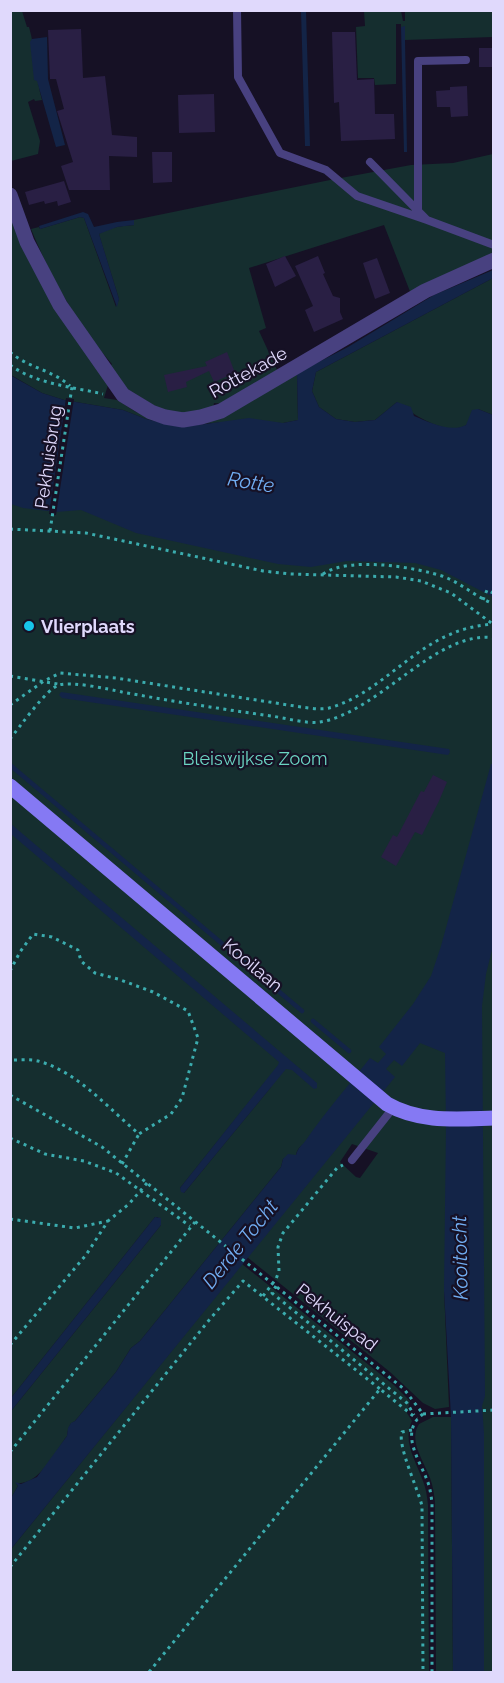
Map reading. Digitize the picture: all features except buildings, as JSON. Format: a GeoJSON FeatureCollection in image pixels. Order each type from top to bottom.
{"type":"FeatureCollection","features":[{"type":"Feature","properties":{"kind":"street","name":"Rottekade"},"geometry":{"type":"LineString","coordinates":[[10,195],[27,242],[60,305],[123,395],[145,409],[165,417],[183,420],[221,411],[425,291],[494,260]]}},
{"type":"Feature","properties":{"kind":"street","name":"Kooilaan"},"geometry":{"type":"LineString","coordinates":[[10,786],[387,1103],[423,1118],[491,1118]]}},
{"type":"Feature","properties":{"kind":"lane"},"geometry":{"type":"LineString","coordinates":[[237,10],[238,76],[280,153],[326,170],[357,196],[494,245]]}},
{"type":"Feature","properties":{"kind":"lane"},"geometry":{"type":"LineString","coordinates":[[418,210],[418,61],[466,60]]}},
{"type":"Feature","properties":{"kind":"lane"},"geometry":{"type":"LineString","coordinates":[[370,162],[427,220]]}},
{"type":"Feature","properties":{"kind":"lane"},"geometry":{"type":"LineString","coordinates":[[352,1160],[387,1103]]}},
{"type":"Feature","properties":{"kind":"path"},"geometry":{"type":"LineString","coordinates":[[10,352],[23,362],[62,378],[72,387]]}},
{"type":"Feature","properties":{"kind":"path"},"geometry":{"type":"LineString","coordinates":[[10,365],[46,381],[104,394],[123,395]]}},
{"type":"Feature","properties":{"kind":"path","name":"Pekhuisbrug"},"geometry":{"type":"LineString","coordinates":[[50,531],[72,387]]}},
{"type":"Feature","properties":{"kind":"path"},"geometry":{"type":"LineString","coordinates":[[10,529],[86,533],[262,571],[396,577],[421,581],[452,593],[492,625]]}},
{"type":"Feature","properties":{"kind":"path"},"geometry":{"type":"LineString","coordinates":[[321,575],[332,568],[339,567],[395,566],[446,578],[494,604]]}},
{"type":"Feature","properties":{"kind":"path"},"geometry":{"type":"LineString","coordinates":[[483,600],[487,590],[493,593]]}},
{"type":"Feature","properties":{"kind":"path"},"geometry":{"type":"LineString","coordinates":[[10,705],[44,681],[60,673],[116,678],[326,709],[354,699],[449,634],[473,626],[492,625]]}},
{"type":"Feature","properties":{"kind":"path"},"geometry":{"type":"LineString","coordinates":[[10,676],[60,685],[96,687],[147,697],[318,722],[348,713],[425,661],[456,644],[474,637],[494,638]]}},
{"type":"Feature","properties":{"kind":"path"},"geometry":{"type":"LineString","coordinates":[[10,739],[52,689],[60,685]]}},
{"type":"Feature","properties":{"kind":"path"},"geometry":{"type":"LineString","coordinates":[[10,971],[33,934],[52,937],[78,950],[81,961],[95,973],[118,979],[153,993],[188,1011],[198,1038],[182,1098],[171,1114],[139,1134],[122,1164]]}},
{"type":"Feature","properties":{"kind":"path"},"geometry":{"type":"LineString","coordinates":[[10,1060],[37,1060],[67,1074],[139,1134]]}},
{"type":"Feature","properties":{"kind":"path","name":"Pekhuispad"},"geometry":{"type":"LineString","coordinates":[[10,1095],[102,1147],[404,1389],[423,1414]]}},
{"type":"Feature","properties":{"kind":"path"},"geometry":{"type":"LineString","coordinates":[[10,1138],[45,1154],[84,1161],[116,1173],[190,1226]]}},
{"type":"Feature","properties":{"kind":"path"},"geometry":{"type":"LineString","coordinates":[[352,1160],[338,1168],[283,1233],[278,1247],[279,1271],[272,1293],[407,1403],[417,1419]]}},
{"type":"Feature","properties":{"kind":"path"},"geometry":{"type":"LineString","coordinates":[[10,1345],[86,1255],[108,1221],[147,1184]]}},
{"type":"Feature","properties":{"kind":"path"},"geometry":{"type":"LineString","coordinates":[[10,1220],[75,1228],[108,1221]]}},
{"type":"Feature","properties":{"kind":"path"},"geometry":{"type":"LineString","coordinates":[[10,1452],[195,1222]]}},
{"type":"Feature","properties":{"kind":"path"},"geometry":{"type":"LineString","coordinates":[[10,1567],[243,1281],[417,1419]]}},
{"type":"Feature","properties":{"kind":"path"},"geometry":{"type":"LineString","coordinates":[[263,1296],[275,1285]]}},
{"type":"Feature","properties":{"kind":"path"},"geometry":{"type":"LineString","coordinates":[[149,1672],[380,1389]]}},
{"type":"Feature","properties":{"kind":"path"},"geometry":{"type":"LineString","coordinates":[[432,1672],[432,1503],[427,1480],[412,1444],[412,1430],[417,1419],[423,1414],[494,1410]]}},
{"type":"Feature","properties":{"kind":"path"},"geometry":{"type":"LineString","coordinates":[[412,1430],[402,1432],[401,1436],[404,1455],[416,1483],[422,1506],[423,1672]]}},
{"type":"Feature","properties":{"kind":"green space"},"geometry":{"type":"Polygon","coordinates":[[[11,11],[22,11],[27,27],[29,27],[42,100],[35,101],[34,99],[28,102],[40,141],[38,154],[11,161],[11,11]]]}},
{"type":"Feature","properties":{"kind":"green space"},"geometry":{"type":"Polygon","coordinates":[[[364,11],[401,11],[403,21],[405,21],[405,11],[493,11],[493,37],[405,40],[405,27],[396,24],[396,84],[375,85],[374,78],[358,78],[356,27],[365,26],[364,11]]]}},
{"type":"Feature","properties":{"kind":"green space"},"geometry":{"type":"Polygon","coordinates":[[[493,154],[493,253],[411,294],[384,225],[249,268],[266,328],[259,331],[277,370],[225,404],[214,403],[213,409],[201,413],[166,413],[126,388],[110,366],[112,364],[87,333],[66,300],[31,229],[39,227],[40,229],[80,217],[84,218],[116,307],[119,299],[99,234],[107,230],[134,225],[134,220],[330,180],[411,165],[453,163],[493,154]]]}},
{"type":"Feature","properties":{"kind":"green space"},"geometry":{"type":"Polygon","coordinates":[[[10,216],[108,385],[104,398],[117,400],[136,412],[173,423],[297,373],[298,420],[283,423],[225,422],[175,426],[146,419],[123,410],[64,400],[42,393],[11,375],[10,216]]]}},
{"type":"Feature","properties":{"kind":"green space"},"geometry":{"type":"Polygon","coordinates":[[[493,278],[493,415],[478,409],[471,420],[462,427],[445,428],[410,412],[397,402],[375,420],[355,422],[336,419],[319,407],[312,391],[316,372],[493,278]]]}},
{"type":"Feature","properties":{"kind":"green space","name":"Bleiswijkse Zoom"},"geometry":{"type":"Polygon","coordinates":[[[11,486],[493,563],[493,1672],[484,1672],[484,1438],[444,1290],[449,1407],[435,1409],[423,1403],[390,1372],[247,1257],[342,1141],[308,1142],[299,1149],[296,1155],[283,1159],[281,1167],[140,1341],[131,1348],[116,1372],[71,1424],[67,1436],[46,1467],[32,1479],[16,1483],[18,1486],[11,1498],[11,1411],[161,1225],[158,1217],[155,1217],[11,1398],[11,486]],[[265,1082],[180,1188],[184,1193],[271,1087],[265,1082]],[[352,1144],[340,1162],[360,1178],[378,1153],[352,1144]]]}},
{"type":"Feature","properties":{"kind":"green space"},"geometry":{"type":"Polygon","coordinates":[[[242,1264],[394,1385],[410,1401],[407,1413],[412,1421],[409,1428],[409,1444],[425,1486],[428,1505],[429,1672],[11,1672],[11,1549],[242,1264]]]}},
{"type":"Feature","properties":{"kind":"green space"},"geometry":{"type":"Polygon","coordinates":[[[433,1417],[451,1417],[453,1672],[436,1672],[435,1502],[431,1481],[418,1451],[415,1437],[419,1424],[433,1417]]]}},
{"type":"Feature","properties":{"kind":"water"},"geometry":{"type":"Polygon","coordinates":[[[301,11],[306,11],[310,146],[305,146],[301,11]]]}},
{"type":"Feature","properties":{"kind":"water"},"geometry":{"type":"Polygon","coordinates":[[[405,26],[407,152],[404,152],[401,27],[405,26]]]}},
{"type":"Feature","properties":{"kind":"water"},"geometry":{"type":"Polygon","coordinates":[[[47,37],[48,79],[65,145],[56,147],[37,81],[34,80],[30,42],[32,39],[47,37]]]}},
{"type":"Feature","properties":{"kind":"water"},"geometry":{"type":"Polygon","coordinates":[[[83,212],[88,214],[94,227],[134,220],[134,225],[117,227],[99,234],[119,299],[117,307],[84,218],[80,217],[40,229],[39,226],[83,212]]]}},
{"type":"Feature","properties":{"kind":"water","name":"Rotte"},"geometry":{"type":"Polygon","coordinates":[[[493,270],[493,278],[316,372],[312,391],[319,407],[336,419],[355,422],[375,420],[397,402],[411,407],[414,416],[433,424],[453,428],[466,425],[472,410],[478,409],[493,415],[493,597],[441,570],[415,563],[347,561],[311,567],[278,564],[136,533],[81,510],[56,512],[23,508],[11,504],[10,375],[42,393],[64,400],[123,410],[146,419],[175,426],[249,418],[283,423],[298,420],[297,373],[348,347],[434,295],[493,270]]]}},
{"type":"Feature","properties":{"kind":"water"},"geometry":{"type":"Polygon","coordinates":[[[61,692],[449,749],[450,752],[448,755],[62,698],[59,695],[61,692]]]}},
{"type":"Feature","properties":{"kind":"water"},"geometry":{"type":"Polygon","coordinates":[[[491,764],[493,764],[493,946],[486,974],[482,1006],[485,1396],[482,1406],[484,1672],[453,1672],[451,1417],[444,1290],[445,1053],[420,1043],[402,1066],[394,1060],[386,1069],[395,1077],[11,1549],[11,1498],[18,1486],[15,1482],[21,1484],[37,1477],[67,1436],[71,1423],[116,1372],[131,1348],[140,1341],[281,1167],[283,1159],[288,1154],[296,1155],[321,1119],[370,1058],[378,1063],[386,1054],[379,1047],[413,1004],[431,976],[491,764]]]}},
{"type":"Feature","properties":{"kind":"water"},"geometry":{"type":"Polygon","coordinates":[[[11,824],[317,1083],[317,1088],[314,1089],[292,1070],[286,1069],[184,1193],[180,1188],[279,1062],[11,834],[11,824]]]}},
{"type":"Feature","properties":{"kind":"water"},"geometry":{"type":"Polygon","coordinates":[[[155,1217],[161,1218],[161,1225],[11,1411],[11,1398],[155,1217]]]}},
{"type":"Feature","properties":{"kind":"pier"},"geometry":{"type":"Polygon","coordinates":[[[66,398],[74,399],[56,515],[49,514],[66,398]]]}},
{"type":"Feature","properties":{"kind":"waterway"},"geometry":{"type":"LineString","coordinates":[[10,765],[302,1011]]}},
{"type":"Feature","properties":{"kind":"waterway"},"geometry":{"type":"LineString","coordinates":[[313,1021],[349,1051]]}},
{"type":"Feature","properties":{"kind":"place","name":"Vlierplaats"},"geometry":{"type":"Point","coordinates":[29,626]}},
{"type":"Feature","properties":{"kind":"water label","name":"Derde Tocht"},"geometry":{"type":"Point","coordinates":[240,1244]}},
{"type":"Feature","properties":{"kind":"water label","name":"Kooitocht"},"geometry":{"type":"Point","coordinates":[460,1258]}}]}
